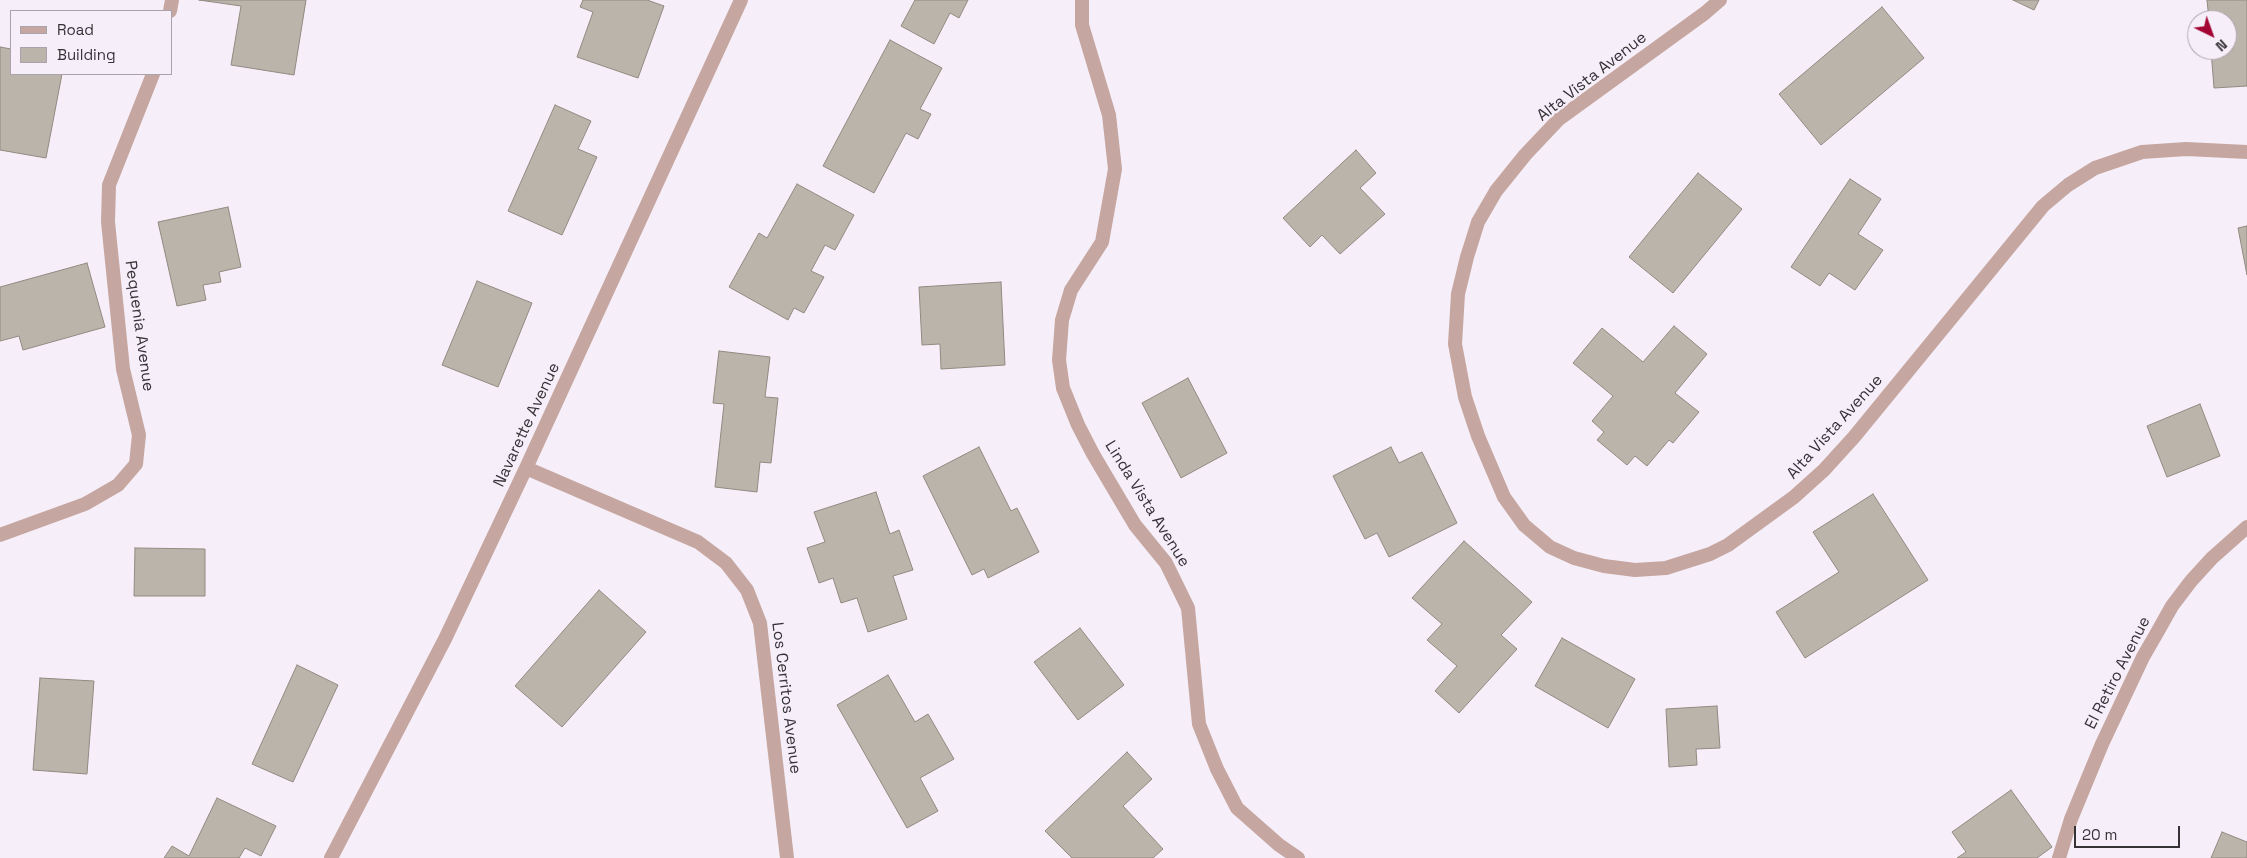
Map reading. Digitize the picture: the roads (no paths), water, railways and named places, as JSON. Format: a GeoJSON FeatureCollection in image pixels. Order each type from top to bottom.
{"type":"FeatureCollection","features":[{"type":"Feature","properties":{"kind":"street","name":"Navarette Avenue"},"geometry":{"type":"LineString","coordinates":[[331,858],[445,639],[526,468],[741,0]]}},
{"type":"Feature","properties":{"kind":"street","name":"Linda Vista Avenue"},"geometry":{"type":"LineString","coordinates":[[1082,0],[1082,25],[1109,115],[1115,169],[1102,242],[1071,290],[1062,320],[1059,360],[1063,388],[1078,425],[1093,454],[1135,525],[1166,563],[1188,608],[1199,724],[1217,769],[1237,808],[1279,845],[1298,858]]}},
{"type":"Feature","properties":{"kind":"street","name":"Alta Vista Avenue"},"geometry":{"type":"LineString","coordinates":[[1720,0],[1560,119],[1525,155],[1496,191],[1478,222],[1466,257],[1458,294],[1455,344],[1464,398],[1504,496],[1524,525],[1550,547],[1574,558],[1604,566],[1627,569],[1666,568],[1710,554],[1728,545],[1762,522],[1824,470],[1854,437],[2043,206],[2068,184],[2095,168],[2142,152],[2186,149],[2247,152]]}},
{"type":"Feature","properties":{"kind":"street","name":"Pequenia Avenue"},"geometry":{"type":"LineString","coordinates":[[0,535],[85,504],[118,485],[136,464],[139,435],[123,369],[108,222],[109,185],[153,75]]}},
{"type":"Feature","properties":{"kind":"street","name":"Los Cerritos Avenue"},"geometry":{"type":"LineString","coordinates":[[526,468],[698,542],[726,563],[747,590],[760,623],[787,858]]}},
{"type":"Feature","properties":{"kind":"street","name":"El Retiro Avenue"},"geometry":{"type":"LineString","coordinates":[[2059,858],[2071,819],[2102,744],[2143,657],[2172,606],[2191,581],[2212,558],[2247,527]]}}]}
